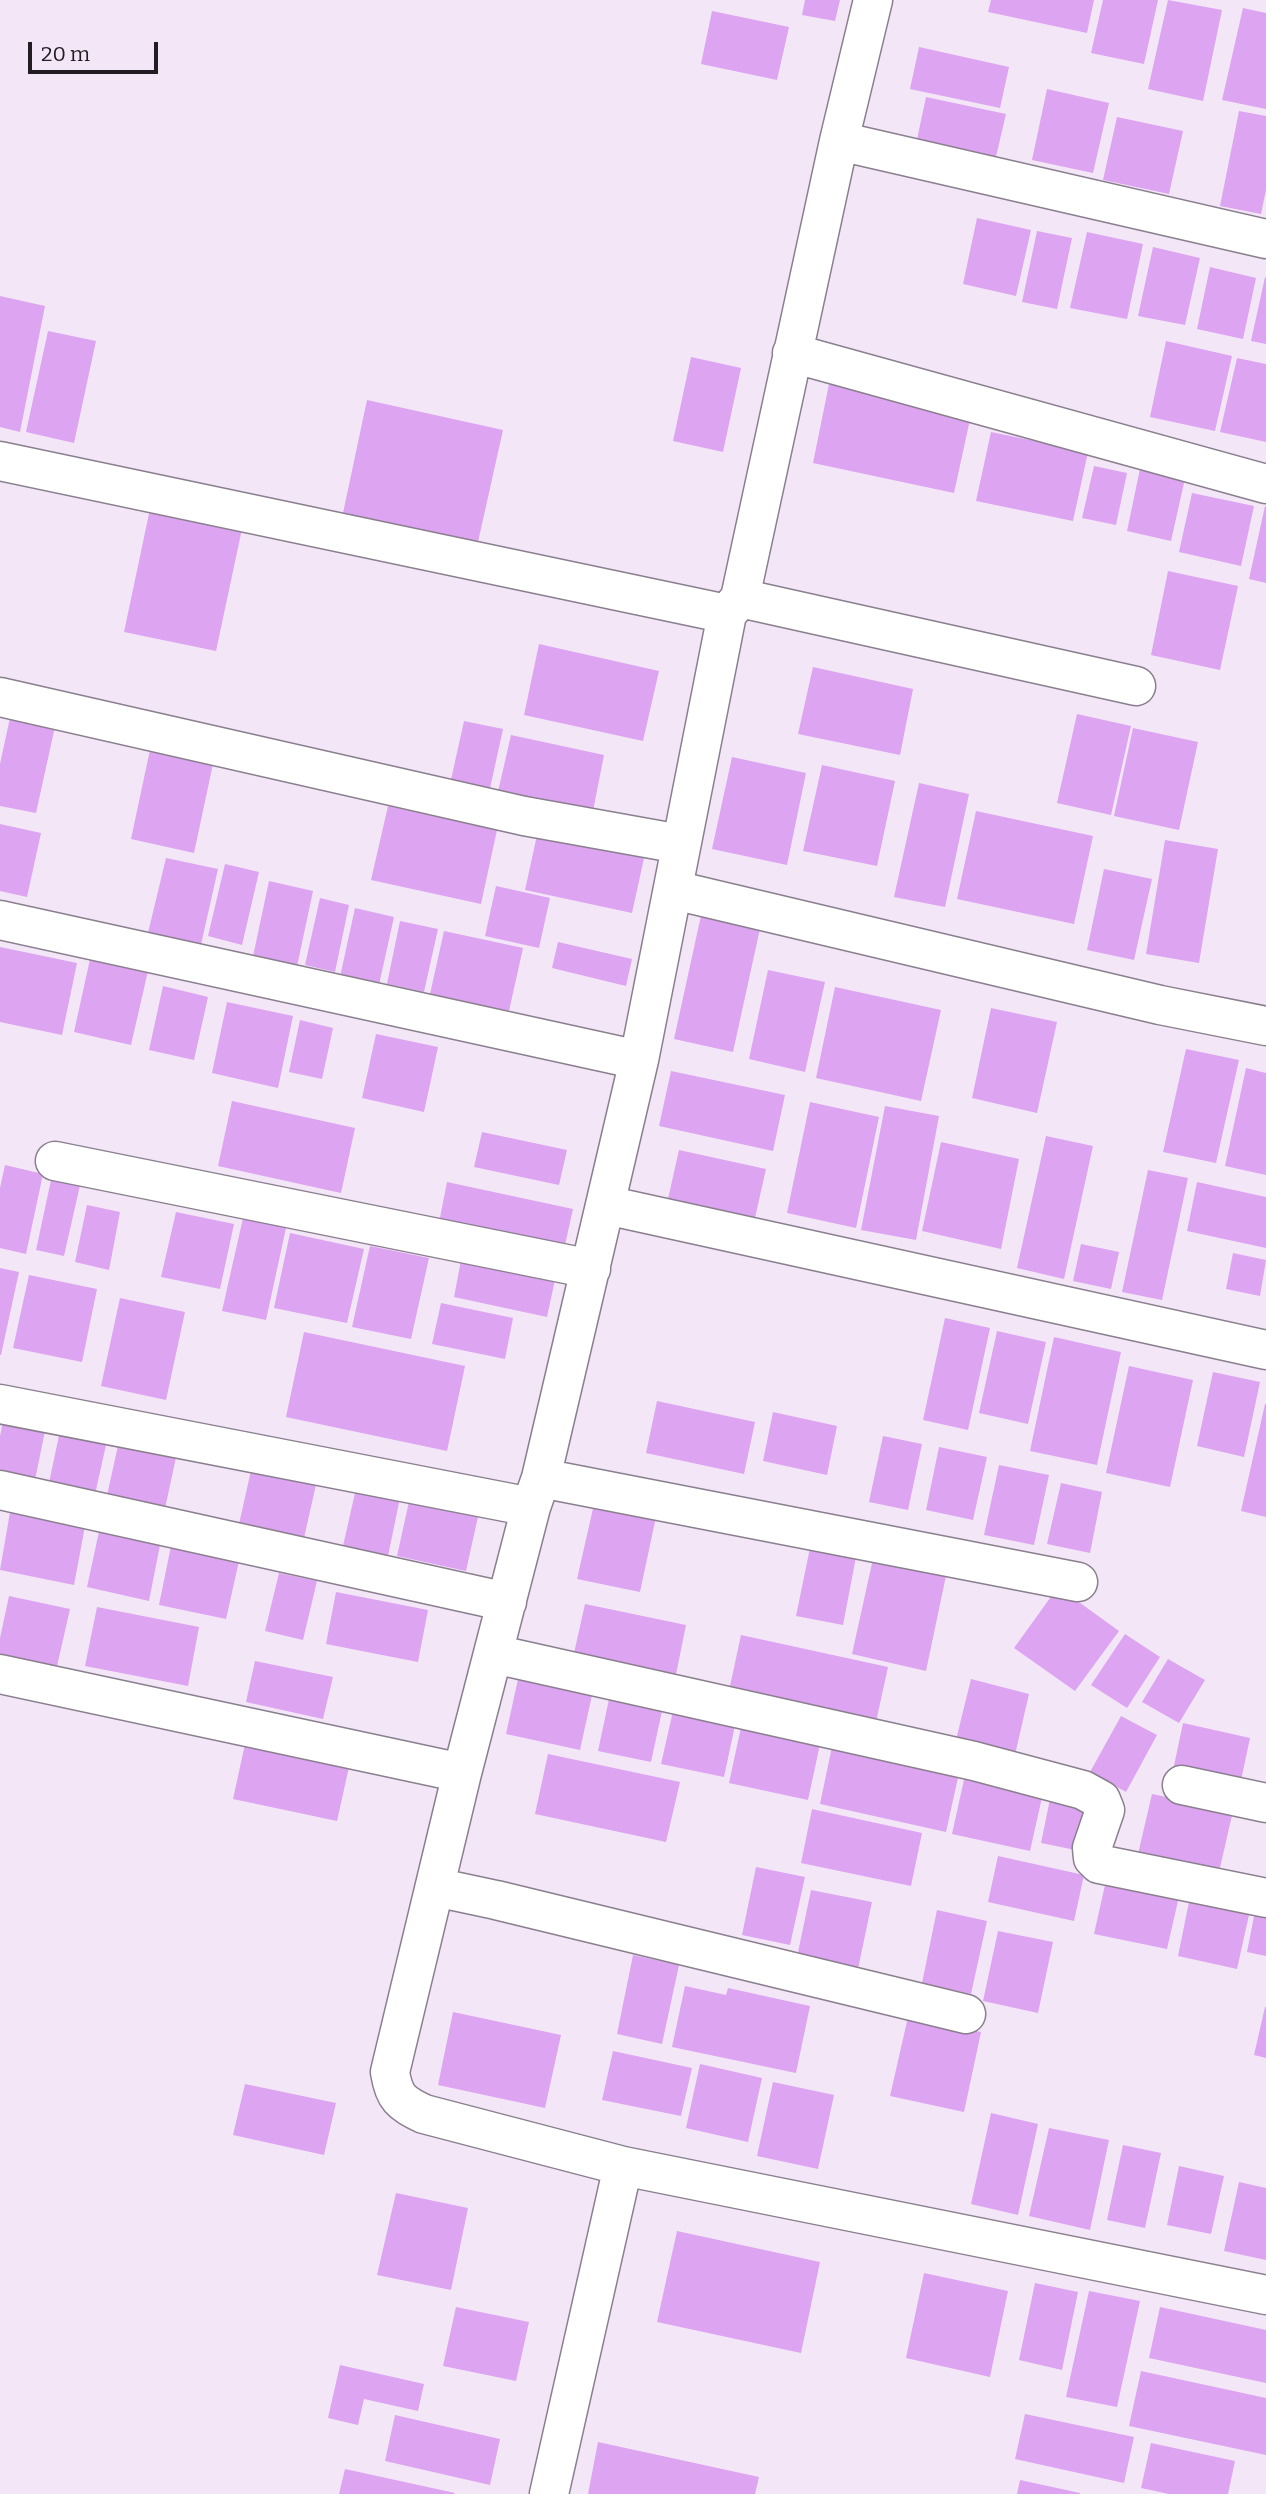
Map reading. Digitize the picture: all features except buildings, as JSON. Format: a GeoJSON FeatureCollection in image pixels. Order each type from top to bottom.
{"type":"FeatureCollection","features":[{"type":"Feature","properties":{"kind":"street"},"geometry":{"type":"LineString","coordinates":[[873,0],[680,844],[674,890],[606,1205],[390,2072],[396,2095],[424,2114],[623,2166],[1266,2295]]}},
{"type":"Feature","properties":{"kind":"street"},"geometry":{"type":"LineString","coordinates":[[839,141],[1266,239]]}},
{"type":"Feature","properties":{"kind":"street"},"geometry":{"type":"LineString","coordinates":[[792,353],[1266,484]]}},
{"type":"Feature","properties":{"kind":"street"},"geometry":{"type":"LineString","coordinates":[[0,461],[1136,686]]}},
{"type":"Feature","properties":{"kind":"street"},"geometry":{"type":"LineString","coordinates":[[0,697],[524,816],[680,844]]}},
{"type":"Feature","properties":{"kind":"street"},"geometry":{"type":"LineString","coordinates":[[674,890],[1160,1005],[1266,1026]]}},
{"type":"Feature","properties":{"kind":"street"},"geometry":{"type":"LineString","coordinates":[[0,920],[639,1060]]}},
{"type":"Feature","properties":{"kind":"street"},"geometry":{"type":"LineString","coordinates":[[55,1161],[591,1269]]}},
{"type":"Feature","properties":{"kind":"street"},"geometry":{"type":"LineString","coordinates":[[606,1205],[1266,1350]]}},
{"type":"Feature","properties":{"kind":"street"},"geometry":{"type":"LineString","coordinates":[[0,1404],[1078,1583]]}},
{"type":"Feature","properties":{"kind":"street"},"geometry":{"type":"LineString","coordinates":[[0,1490],[507,1602]]}},
{"type":"Feature","properties":{"kind":"street"},"geometry":{"type":"LineString","coordinates":[[494,1654],[974,1761],[1083,1790],[1101,1800],[1105,1810],[1092,1848],[1093,1858],[1099,1864],[1266,1898]]}},
{"type":"Feature","properties":{"kind":"street"},"geometry":{"type":"LineString","coordinates":[[0,1674],[463,1773]]}},
{"type":"Feature","properties":{"kind":"street"},"geometry":{"type":"LineString","coordinates":[[1182,1785],[1266,1803]]}},
{"type":"Feature","properties":{"kind":"street"},"geometry":{"type":"LineString","coordinates":[[435,1887],[967,2014]]}},
{"type":"Feature","properties":{"kind":"street"},"geometry":{"type":"LineString","coordinates":[[549,2494],[623,2166]]}}]}
